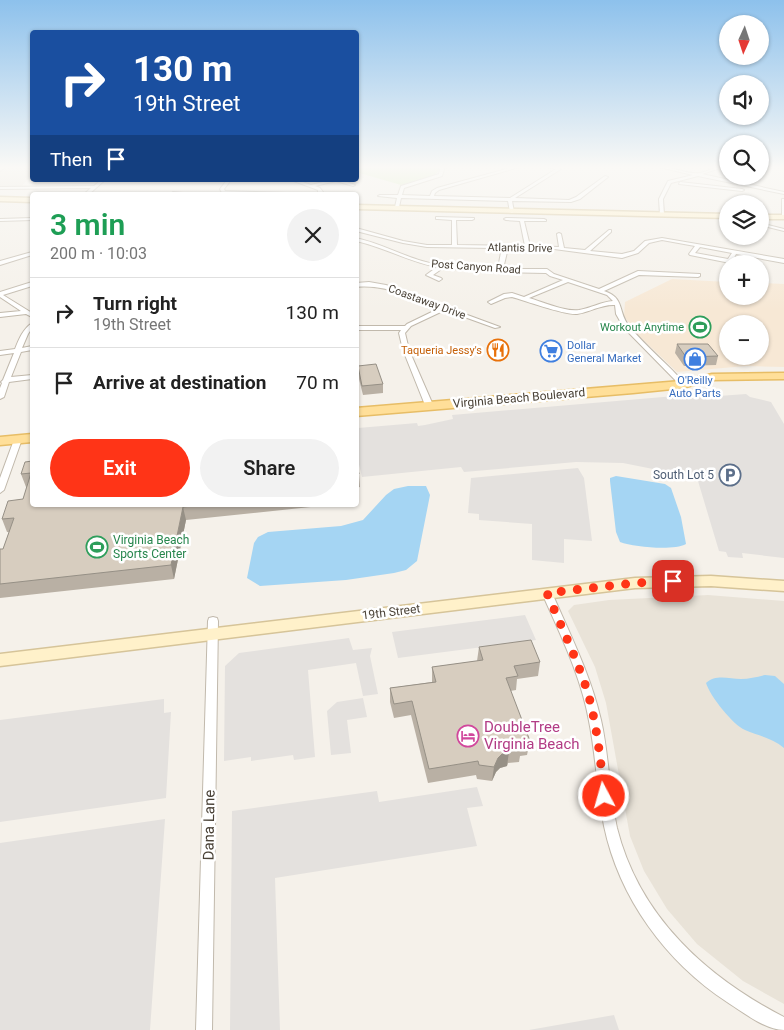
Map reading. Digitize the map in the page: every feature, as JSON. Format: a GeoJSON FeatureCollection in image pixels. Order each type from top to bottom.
{"type":"FeatureCollection","features":[{"type":"Feature","properties":{"kind":"main road"},"geometry":{"type":"LineString","coordinates":[[615,214],[719,216]]}},
{"type":"Feature","properties":{"kind":"main road"},"geometry":{"type":"LineString","coordinates":[[769,217],[784,217]]}},
{"type":"Feature","properties":{"kind":"main road","name":"Virginia Beach Boulevard"},"geometry":{"type":"LineString","coordinates":[[359,412],[682,384],[706,378],[784,376]]}},
{"type":"Feature","properties":{"kind":"main road","name":"Virginia Beach Boulevard"},"geometry":{"type":"LineString","coordinates":[[682,384],[707,386],[784,383]]}},
{"type":"Feature","properties":{"kind":"main road"},"geometry":{"type":"LineString","coordinates":[[0,441],[30,438]]}},
{"type":"Feature","properties":{"kind":"main road","name":"19th Street"},"geometry":{"type":"LineString","coordinates":[[0,660],[213,627],[635,583],[721,581],[784,586]]}},
{"type":"Feature","properties":{"kind":"street"},"geometry":{"type":"LineString","coordinates":[[438,218],[472,219]]}},
{"type":"Feature","properties":{"kind":"street"},"geometry":{"type":"LineString","coordinates":[[454,218],[454,247]]}},
{"type":"Feature","properties":{"kind":"street"},"geometry":{"type":"LineString","coordinates":[[0,220],[30,219]]}},
{"type":"Feature","properties":{"kind":"street"},"geometry":{"type":"LineString","coordinates":[[506,219],[544,220]]}},
{"type":"Feature","properties":{"kind":"street"},"geometry":{"type":"LineString","coordinates":[[522,220],[528,248]]}},
{"type":"Feature","properties":{"kind":"street"},"geometry":{"type":"LineString","coordinates":[[770,226],[784,230]]}},
{"type":"Feature","properties":{"kind":"street","name":"Atlantis Drive"},"geometry":{"type":"LineString","coordinates":[[359,230],[403,242],[454,247],[562,249],[622,256],[636,252],[648,242],[662,239]]}},
{"type":"Feature","properties":{"kind":"street"},"geometry":{"type":"LineString","coordinates":[[586,252],[609,231]]}},
{"type":"Feature","properties":{"kind":"street"},"geometry":{"type":"LineString","coordinates":[[559,234],[562,249]]}},
{"type":"Feature","properties":{"kind":"street"},"geometry":{"type":"LineString","coordinates":[[662,239],[784,261]]}},
{"type":"Feature","properties":{"kind":"street","name":"Post Canyon Road"},"geometry":{"type":"LineString","coordinates":[[359,240],[377,244],[410,259],[443,266],[500,270],[547,270],[552,275],[599,290],[614,297],[618,303]]}},
{"type":"Feature","properties":{"kind":"street"},"geometry":{"type":"LineString","coordinates":[[699,245],[692,254],[730,261],[735,252]]}},
{"type":"Feature","properties":{"kind":"street"},"geometry":{"type":"LineString","coordinates":[[500,270],[504,252]]}},
{"type":"Feature","properties":{"kind":"street"},"geometry":{"type":"LineString","coordinates":[[0,263],[30,255]]}},
{"type":"Feature","properties":{"kind":"street"},"geometry":{"type":"LineString","coordinates":[[439,279],[429,274],[443,266]]}},
{"type":"Feature","properties":{"kind":"street"},"geometry":{"type":"LineString","coordinates":[[599,290],[638,273],[698,274]]}},
{"type":"Feature","properties":{"kind":"street"},"geometry":{"type":"LineString","coordinates":[[525,298],[568,280]]}},
{"type":"Feature","properties":{"kind":"street"},"geometry":{"type":"LineString","coordinates":[[0,295],[30,285]]}},
{"type":"Feature","properties":{"kind":"street","name":"Coastaway Drive"},"geometry":{"type":"LineString","coordinates":[[359,285],[384,286],[497,327]]}},
{"type":"Feature","properties":{"kind":"street"},"geometry":{"type":"LineString","coordinates":[[0,295],[30,313]]}},
{"type":"Feature","properties":{"kind":"street"},"geometry":{"type":"LineString","coordinates":[[491,302],[508,295],[572,312],[582,312],[605,302],[618,303],[619,314],[626,327],[682,384]]}},
{"type":"Feature","properties":{"kind":"street"},"geometry":{"type":"LineString","coordinates":[[359,328],[405,328],[445,308]]}},
{"type":"Feature","properties":{"kind":"street"},"geometry":{"type":"LineString","coordinates":[[0,315],[30,313]]}},
{"type":"Feature","properties":{"kind":"street"},"geometry":{"type":"LineString","coordinates":[[0,397],[3,382],[17,350],[30,328]]}},
{"type":"Feature","properties":{"kind":"street"},"geometry":{"type":"LineString","coordinates":[[405,328],[402,333],[406,350],[429,405]]}},
{"type":"Feature","properties":{"kind":"street"},"geometry":{"type":"LineString","coordinates":[[0,353],[30,348]]}},
{"type":"Feature","properties":{"kind":"street"},"geometry":{"type":"LineString","coordinates":[[3,382],[30,377]]}},
{"type":"Feature","properties":{"kind":"street"},"geometry":{"type":"LineString","coordinates":[[0,490],[18,439]]}},
{"type":"Feature","properties":{"kind":"street"},"geometry":{"type":"LineString","coordinates":[[547,593],[587,692],[595,721],[604,796],[611,831],[637,898],[654,924],[700,973],[753,1011],[784,1026]]}},
{"type":"Feature","properties":{"kind":"street","name":"Dana Lane"},"geometry":{"type":"LineString","coordinates":[[204,1030],[213,627]]}},
{"type":"Feature","properties":{"kind":"shaded area"},"geometry":{"type":"Polygon","coordinates":[[[672,279],[719,282],[719,305],[769,305],[769,283],[784,284],[784,367],[746,366],[677,372],[637,334],[624,316],[625,302],[672,279]]]}},
{"type":"Feature","properties":{"kind":"shaded area","name":"South Lot 5"},"geometry":{"type":"Polygon","coordinates":[[[746,394],[750,397],[771,402],[784,424],[784,558],[742,553],[743,558],[728,557],[726,552],[719,551],[698,481],[668,472],[623,463],[576,462],[464,472],[461,467],[362,477],[359,464],[359,428],[417,423],[418,426],[453,419],[452,415],[675,396],[678,399],[746,394]]]}},
{"type":"Feature","properties":{"kind":"shaded area"},"geometry":{"type":"Polygon","coordinates":[[[578,468],[584,478],[592,541],[564,539],[564,563],[532,560],[532,524],[479,520],[479,514],[468,513],[471,478],[578,468]]]}},
{"type":"Feature","properties":{"kind":"shaded area"},"geometry":{"type":"Polygon","coordinates":[[[708,595],[784,601],[784,1004],[743,981],[697,944],[667,909],[644,871],[630,836],[606,703],[595,667],[568,611],[574,605],[609,600],[708,595]]]}},
{"type":"Feature","properties":{"kind":"shaded area"},"geometry":{"type":"Polygon","coordinates":[[[525,615],[536,640],[398,658],[392,632],[525,615]]]}},
{"type":"Feature","properties":{"kind":"shaded area"},"geometry":{"type":"Polygon","coordinates":[[[349,638],[353,650],[372,648],[370,656],[378,694],[363,696],[356,663],[308,670],[315,757],[294,760],[293,755],[251,761],[251,757],[224,761],[225,666],[239,653],[349,638]]]}},
{"type":"Feature","properties":{"kind":"shaded area"},"geometry":{"type":"Polygon","coordinates":[[[363,698],[367,717],[347,720],[351,753],[331,755],[327,711],[337,702],[363,698]]]}},
{"type":"Feature","properties":{"kind":"shaded area"},"geometry":{"type":"Polygon","coordinates":[[[164,699],[164,713],[171,712],[166,798],[0,822],[0,720],[164,699]]]}},
{"type":"Feature","properties":{"kind":"shaded area"},"geometry":{"type":"Polygon","coordinates":[[[477,787],[483,806],[467,808],[477,846],[275,878],[280,1030],[230,1030],[232,811],[377,791],[379,802],[477,787]]]}},
{"type":"Feature","properties":{"kind":"shaded area"},"geometry":{"type":"Polygon","coordinates":[[[165,819],[150,1030],[0,1030],[0,843],[165,819]]]}},
{"type":"Feature","properties":{"kind":"shaded area"},"geometry":{"type":"Polygon","coordinates":[[[614,1015],[619,1030],[529,1030],[614,1015]]]}},
{"type":"Feature","properties":{"kind":"water"},"geometry":{"type":"Polygon","coordinates":[[[616,476],[665,484],[671,488],[681,517],[686,544],[653,548],[620,542],[616,532],[610,481],[610,478],[616,476]]]}},
{"type":"Feature","properties":{"kind":"water"},"geometry":{"type":"Polygon","coordinates":[[[408,486],[426,486],[430,495],[417,561],[406,570],[346,580],[260,586],[247,578],[254,543],[258,537],[268,532],[341,526],[363,520],[386,495],[394,489],[408,486]]]}},
{"type":"Feature","properties":{"kind":"water"},"geometry":{"type":"Polygon","coordinates":[[[765,675],[775,676],[784,684],[784,748],[770,739],[745,730],[734,722],[722,709],[706,683],[718,678],[744,679],[765,675]]]}},
{"type":"Feature","properties":{"kind":"building"},"geometry":{"type":"Polygon","coordinates":[[[677,344],[708,344],[718,356],[686,357],[677,344]]]}},
{"type":"Feature","properties":{"kind":"building"},"geometry":{"type":"Polygon","coordinates":[[[376,364],[383,384],[362,386],[359,366],[376,364]]]}},
{"type":"Feature","properties":{"kind":"building","name":"Virginia Beach Sports Center"},"geometry":{"type":"Polygon","coordinates":[[[30,461],[30,473],[21,474],[25,462],[30,461]]]}},
{"type":"Feature","properties":{"kind":"building","name":"Virginia Beach Sports Center"},"geometry":{"type":"Polygon","coordinates":[[[30,476],[30,507],[183,507],[171,565],[0,584],[0,549],[3,549],[14,518],[2,519],[8,501],[23,499],[30,476]]]}},
{"type":"Feature","properties":{"kind":"building","name":"DoubleTree Virginia Beach"},"geometry":{"type":"Polygon","coordinates":[[[531,640],[540,662],[514,666],[518,676],[506,678],[530,741],[519,743],[521,748],[509,750],[509,752],[502,754],[494,767],[479,765],[478,761],[429,769],[412,701],[394,704],[390,688],[436,682],[432,667],[483,660],[479,647],[531,640]]]}},
{"type":"Feature","properties":{"kind":"place","name":"Workout Anytime"},"geometry":{"type":"Point","coordinates":[700,327]}},
{"type":"Feature","properties":{"kind":"place","name":"Taqueria Jessy's"},"geometry":{"type":"Point","coordinates":[498,350]}},
{"type":"Feature","properties":{"kind":"place","name":"Dollar General Market"},"geometry":{"type":"Point","coordinates":[551,351]}},
{"type":"Feature","properties":{"kind":"place","name":"O'Reilly Auto Parts"},"geometry":{"type":"Point","coordinates":[695,359]}},
{"type":"Feature","properties":{"kind":"place","name":"South Lot 5"},"geometry":{"type":"Point","coordinates":[730,475]}},
{"type":"Feature","properties":{"kind":"place","name":"Virginia Beach Sports Center"},"geometry":{"type":"Point","coordinates":[97,547]}},
{"type":"Feature","properties":{"kind":"place","name":"DoubleTree Virginia Beach"},"geometry":{"type":"Point","coordinates":[468,736]}},
{"type":"Feature","properties":{"kind":"route"},"geometry":{"type":"LineString","coordinates":[[604,796],[595,721],[587,692],[547,593],[635,583],[673,581]]}}]}
